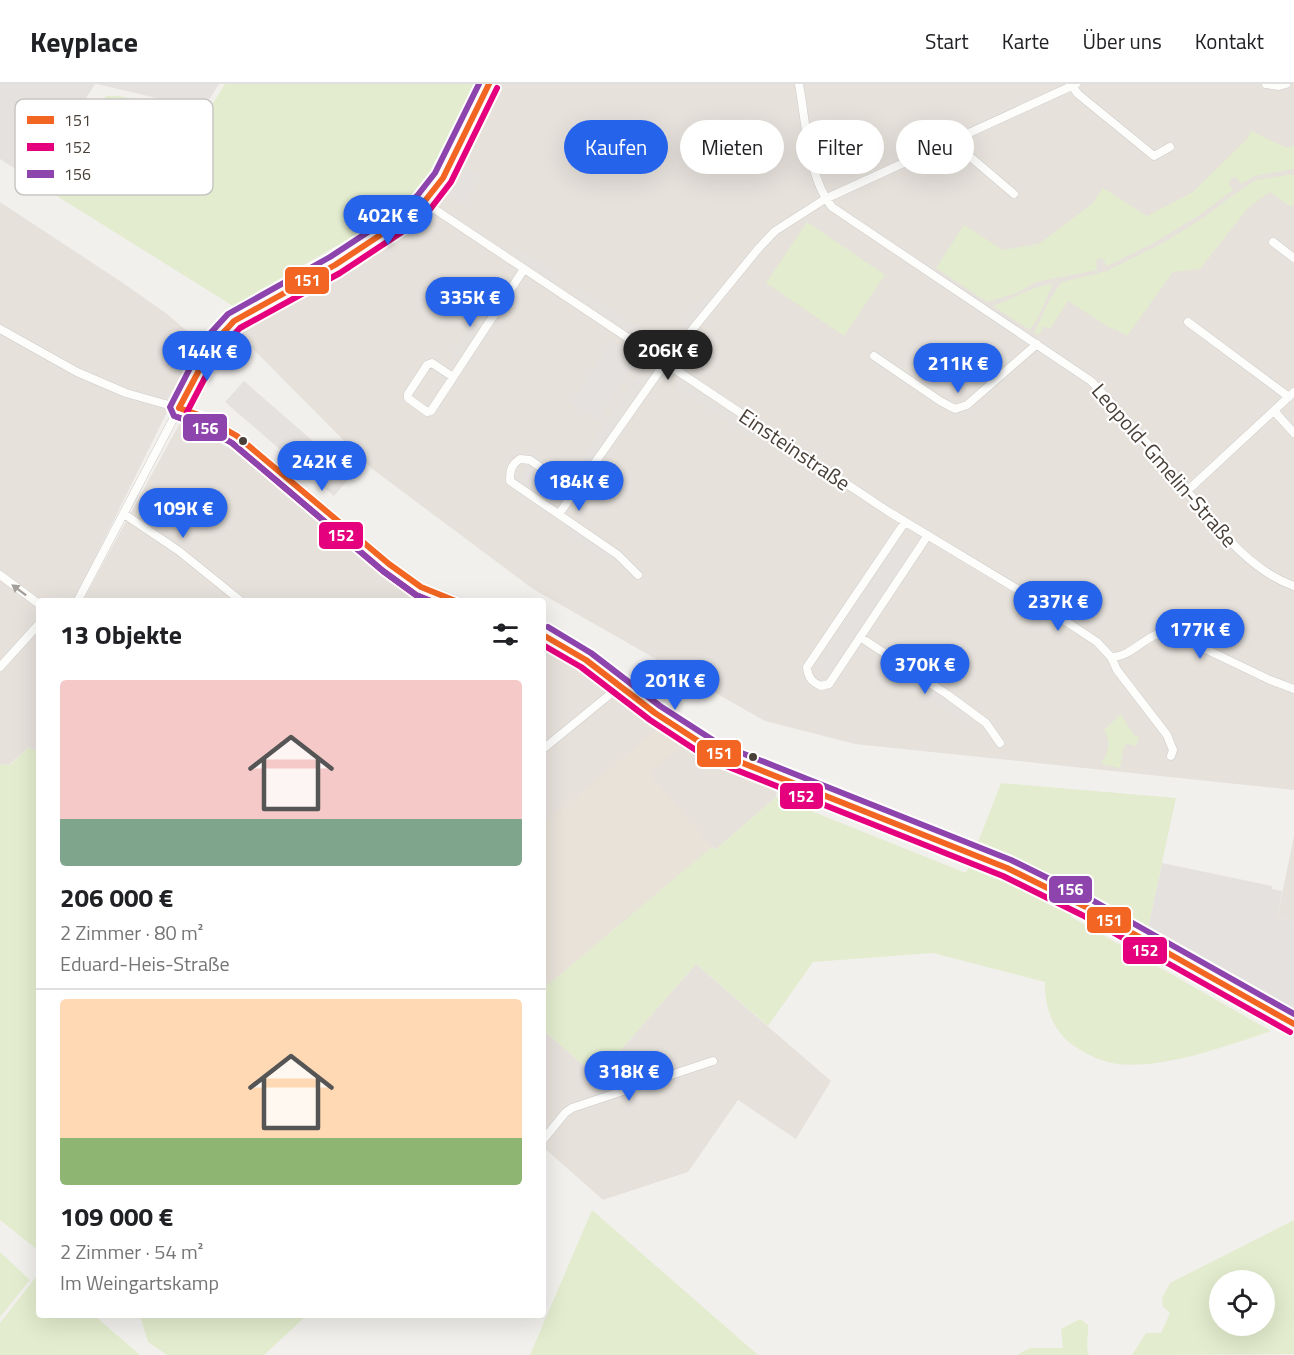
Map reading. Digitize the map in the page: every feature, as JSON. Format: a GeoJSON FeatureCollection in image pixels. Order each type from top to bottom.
{"type":"FeatureCollection","features":[{"type":"Feature","properties":{"kind":"street"},"geometry":{"type":"LineString","coordinates":[[79,598],[213,344],[234,321],[334,265],[409,216],[424,202],[443,178],[489,84]]}},
{"type":"Feature","properties":{"kind":"street"},"geometry":{"type":"LineString","coordinates":[[799,84],[816,180],[825,199]]}},
{"type":"Feature","properties":{"kind":"street"},"geometry":{"type":"LineString","coordinates":[[1266,84],[1279,86],[1286,84]]}},
{"type":"Feature","properties":{"kind":"street"},"geometry":{"type":"LineString","coordinates":[[974,132],[1074,85],[1078,94],[1154,156],[1170,147]]}},
{"type":"Feature","properties":{"kind":"street"},"geometry":{"type":"LineString","coordinates":[[974,161],[1014,194]]}},
{"type":"Feature","properties":{"kind":"street"},"geometry":{"type":"LineString","coordinates":[[559,514],[665,363],[758,249],[776,231],[825,199],[896,167]]}},
{"type":"Feature","properties":{"kind":"street","name":"Leopold-Gmelin-Straße"},"geometry":{"type":"LineString","coordinates":[[825,199],[832,207],[1091,381],[1249,560],[1274,578],[1294,586]]}},
{"type":"Feature","properties":{"kind":"street","name":"Einsteinstraße"},"geometry":{"type":"LineString","coordinates":[[424,202],[905,522],[1017,589],[1097,642],[1111,657],[1117,670],[1167,735],[1173,750],[1171,756]]}},
{"type":"Feature","properties":{"kind":"street"},"geometry":{"type":"LineString","coordinates":[[1273,242],[1294,258]]}},
{"type":"Feature","properties":{"kind":"street"},"geometry":{"type":"LineString","coordinates":[[453,377],[432,363],[427,366],[408,394],[408,398],[427,412],[431,411],[524,269]]}},
{"type":"Feature","properties":{"kind":"street"},"geometry":{"type":"LineString","coordinates":[[1187,491],[1292,394],[1188,322]]}},
{"type":"Feature","properties":{"kind":"street"},"geometry":{"type":"LineString","coordinates":[[0,329],[77,372],[126,393],[202,416],[237,436],[389,564],[422,586],[450,598]]}},
{"type":"Feature","properties":{"kind":"street"},"geometry":{"type":"LineString","coordinates":[[874,356],[955,409],[967,405],[1037,344]]}},
{"type":"Feature","properties":{"kind":"street"},"geometry":{"type":"LineString","coordinates":[[1274,411],[1294,432]]}},
{"type":"Feature","properties":{"kind":"street"},"geometry":{"type":"LineString","coordinates":[[575,491],[530,460],[520,459],[513,463],[510,469],[510,481],[618,555],[638,575]]}},
{"type":"Feature","properties":{"kind":"street"},"geometry":{"type":"LineString","coordinates":[[124,514],[171,546],[236,598]]}},
{"type":"Feature","properties":{"kind":"street"},"geometry":{"type":"LineString","coordinates":[[905,522],[807,667],[808,676],[821,687],[829,684],[928,535]]}},
{"type":"Feature","properties":{"kind":"street"},"geometry":{"type":"LineString","coordinates":[[0,575],[36,602]]}},
{"type":"Feature","properties":{"kind":"street"},"geometry":{"type":"LineString","coordinates":[[224,589],[231,598]]}},
{"type":"Feature","properties":{"kind":"street"},"geometry":{"type":"LineString","coordinates":[[0,667],[36,627]]}},
{"type":"Feature","properties":{"kind":"street"},"geometry":{"type":"LineString","coordinates":[[1111,657],[1128,652],[1156,634],[1165,631],[1294,689]]}},
{"type":"Feature","properties":{"kind":"street"},"geometry":{"type":"LineString","coordinates":[[546,637],[586,660],[655,713],[715,752],[1026,877],[1086,907],[1294,1024]]}},
{"type":"Feature","properties":{"kind":"street"},"geometry":{"type":"LineString","coordinates":[[860,637],[986,723],[1000,743]]}},
{"type":"Feature","properties":{"kind":"street"},"geometry":{"type":"LineString","coordinates":[[546,747],[619,687]]}},
{"type":"Feature","properties":{"kind":"street"},"geometry":{"type":"LineString","coordinates":[[546,1136],[572,1108],[713,1061]]}},
{"type":"Feature","properties":{"kind":"shaded area"},"geometry":{"type":"Polygon","coordinates":[[[0,84],[95,84],[86,99],[15,99],[15,169],[0,159],[0,84]]]}},
{"type":"Feature","properties":{"kind":"shaded area"},"geometry":{"type":"Polygon","coordinates":[[[0,84],[21,84],[43,99],[15,99],[15,167],[0,157],[0,84]]]}},
{"type":"Feature","properties":{"kind":"shaded area"},"geometry":{"type":"Polygon","coordinates":[[[97,84],[219,84],[209,99],[161,99],[97,84]]]}},
{"type":"Feature","properties":{"kind":"shaded area"},"geometry":{"type":"Polygon","coordinates":[[[498,84],[1294,84],[1294,790],[855,744],[765,721],[533,589],[371,468],[238,334],[427,222],[437,209],[498,84]]]}},
{"type":"Feature","properties":{"kind":"shaded area"},"geometry":{"type":"Polygon","coordinates":[[[467,168],[481,177],[463,204],[449,195],[467,168]]]}},
{"type":"Feature","properties":{"kind":"shaded area"},"geometry":{"type":"Polygon","coordinates":[[[0,202],[123,283],[167,314],[201,343],[75,598],[36,598],[36,750],[28,748],[9,765],[0,764],[0,202]]]}},
{"type":"Feature","properties":{"kind":"shaded area"},"geometry":{"type":"Polygon","coordinates":[[[516,247],[552,270],[554,282],[514,255],[513,248],[516,247]]]}},
{"type":"Feature","properties":{"kind":"shaded area"},"geometry":{"type":"Polygon","coordinates":[[[508,283],[457,359],[451,355],[497,284],[508,283]]]}},
{"type":"Feature","properties":{"kind":"shaded area"},"geometry":{"type":"Polygon","coordinates":[[[577,287],[651,337],[653,348],[576,296],[574,289],[577,287]]]}},
{"type":"Feature","properties":{"kind":"shaded area"},"geometry":{"type":"Polygon","coordinates":[[[714,297],[674,345],[667,346],[667,342],[703,298],[714,297]]]}},
{"type":"Feature","properties":{"kind":"shaded area"},"geometry":{"type":"Polygon","coordinates":[[[612,340],[639,358],[597,420],[571,402],[612,340]]]}},
{"type":"Feature","properties":{"kind":"shaded area"},"geometry":{"type":"Polygon","coordinates":[[[648,375],[579,478],[573,474],[637,377],[648,375]]]}},
{"type":"Feature","properties":{"kind":"shaded area"},"geometry":{"type":"Polygon","coordinates":[[[676,378],[753,429],[755,435],[750,437],[677,388],[676,378]]]}},
{"type":"Feature","properties":{"kind":"shaded area"},"geometry":{"type":"Polygon","coordinates":[[[244,381],[352,475],[334,496],[225,402],[244,381]]]}},
{"type":"Feature","properties":{"kind":"shaded area"},"geometry":{"type":"Polygon","coordinates":[[[181,421],[234,451],[321,522],[424,594],[434,598],[84,598],[181,421]]]}},
{"type":"Feature","properties":{"kind":"shaded area"},"geometry":{"type":"Polygon","coordinates":[[[528,466],[562,489],[552,503],[518,481],[528,466]]]}},
{"type":"Feature","properties":{"kind":"shaded area"},"geometry":{"type":"Polygon","coordinates":[[[566,523],[610,553],[610,560],[606,560],[569,535],[566,523]]]}},
{"type":"Feature","properties":{"kind":"shaded area"},"geometry":{"type":"Polygon","coordinates":[[[900,538],[915,548],[829,675],[815,666],[900,538]]]}},
{"type":"Feature","properties":{"kind":"shaded area"},"geometry":{"type":"Polygon","coordinates":[[[546,645],[580,664],[603,685],[682,745],[777,790],[776,797],[715,850],[712,847],[546,986],[546,645]]]}},
{"type":"Feature","properties":{"kind":"shaded area"},"geometry":{"type":"Polygon","coordinates":[[[909,675],[970,715],[968,724],[910,686],[909,675]]]}},
{"type":"Feature","properties":{"kind":"shaded area"},"geometry":{"type":"Polygon","coordinates":[[[656,730],[682,745],[649,773],[712,847],[546,986],[546,822],[656,730]]]}},
{"type":"Feature","properties":{"kind":"shaded area"},"geometry":{"type":"Polygon","coordinates":[[[1294,836],[1294,921],[1277,918],[1294,836]]]}},
{"type":"Feature","properties":{"kind":"shaded area"},"geometry":{"type":"Polygon","coordinates":[[[1162,863],[1272,886],[1272,889],[1282,891],[1277,918],[1294,921],[1294,1015],[1146,937],[1162,863]]]}},
{"type":"Feature","properties":{"kind":"shaded area"},"geometry":{"type":"Polygon","coordinates":[[[696,964],[831,1081],[796,1139],[738,1100],[688,1172],[603,1200],[546,1150],[546,1033],[597,1077],[696,964]]]}},
{"type":"Feature","properties":{"kind":"shaded area"},"geometry":{"type":"Polygon","coordinates":[[[649,1070],[651,1078],[595,1097],[594,1088],[649,1070]]]}},
{"type":"Feature","properties":{"kind":"green space"},"geometry":{"type":"Polygon","coordinates":[[[225,84],[475,84],[429,180],[407,205],[233,306],[55,195],[213,195],[213,103],[225,84]]]}},
{"type":"Feature","properties":{"kind":"green space"},"geometry":{"type":"Polygon","coordinates":[[[106,96],[133,99],[104,99],[106,96]]]}},
{"type":"Feature","properties":{"kind":"green space"},"geometry":{"type":"Polygon","coordinates":[[[1251,131],[1287,148],[1294,145],[1294,169],[1255,176],[1241,184],[1236,177],[1231,178],[1229,184],[1233,190],[1201,214],[1154,243],[1107,266],[1100,258],[1096,261],[1097,270],[1036,282],[1017,293],[987,302],[936,268],[964,225],[1003,250],[1039,244],[1093,203],[1103,188],[1147,216],[1193,192],[1247,139],[1251,131]]]}},
{"type":"Feature","properties":{"kind":"green space"},"geometry":{"type":"Polygon","coordinates":[[[1294,174],[1294,203],[1291,207],[1270,192],[1248,208],[1200,269],[1173,272],[1127,336],[1114,328],[1113,330],[1068,301],[1050,329],[1044,326],[1039,335],[1034,333],[1050,299],[1062,282],[1107,271],[1163,243],[1256,180],[1294,174]]]}},
{"type":"Feature","properties":{"kind":"green space"},"geometry":{"type":"Polygon","coordinates":[[[807,222],[885,275],[844,336],[766,283],[807,222]]]}},
{"type":"Feature","properties":{"kind":"green space"},"geometry":{"type":"Polygon","coordinates":[[[1053,284],[1030,330],[993,306],[1030,290],[1053,284]]]}},
{"type":"Feature","properties":{"kind":"green space"},"geometry":{"type":"Polygon","coordinates":[[[1121,714],[1133,734],[1139,737],[1136,746],[1128,744],[1124,746],[1120,768],[1101,764],[1108,747],[1108,739],[1104,730],[1121,714]]]}},
{"type":"Feature","properties":{"kind":"green space"},"geometry":{"type":"Polygon","coordinates":[[[28,748],[36,750],[36,1249],[0,1220],[0,764],[10,765],[28,748]]]}},
{"type":"Feature","properties":{"kind":"green space"},"geometry":{"type":"Polygon","coordinates":[[[1001,783],[1176,798],[1146,937],[1079,901],[1071,917],[1271,1031],[1170,1061],[1130,1065],[1111,1063],[1078,1049],[1060,1033],[1048,1009],[1045,982],[933,953],[813,962],[768,1026],[696,964],[597,1077],[546,1033],[546,986],[712,847],[715,850],[776,797],[966,873],[1001,783]]]}},
{"type":"Feature","properties":{"kind":"green space"},"geometry":{"type":"Polygon","coordinates":[[[592,1210],[758,1355],[530,1355],[592,1210]]]}},
{"type":"Feature","properties":{"kind":"green space"},"geometry":{"type":"Polygon","coordinates":[[[1294,1220],[1294,1354],[1132,1355],[1146,1333],[1161,1333],[1170,1313],[1163,1307],[1162,1298],[1170,1283],[1294,1220]]]}},
{"type":"Feature","properties":{"kind":"green space"},"geometry":{"type":"Polygon","coordinates":[[[0,1252],[30,1280],[0,1317],[0,1252]]]}},
{"type":"Feature","properties":{"kind":"green space"},"geometry":{"type":"Polygon","coordinates":[[[36,1277],[36,1318],[97,1318],[140,1355],[0,1355],[0,1323],[36,1277]]]}},
{"type":"Feature","properties":{"kind":"green space"},"geometry":{"type":"Polygon","coordinates":[[[141,1318],[304,1318],[264,1355],[167,1355],[148,1342],[141,1318]]]}},
{"type":"Feature","properties":{"kind":"green space"},"geometry":{"type":"Polygon","coordinates":[[[1080,1319],[1088,1325],[1089,1355],[1017,1355],[1030,1348],[1063,1348],[1061,1329],[1080,1319]]]}},
{"type":"Feature","properties":{"kind":"transit line","name":"156"},"geometry":{"type":"LineString","coordinates":[[423,598],[383,571],[232,443],[198,424],[174,416],[170,407],[205,339],[228,314],[330,257],[403,209],[417,196],[435,173],[479,84]]}},
{"type":"Feature","properties":{"kind":"transit line","name":"151"},"geometry":{"type":"LineString","coordinates":[[179,408],[213,344],[234,321],[335,265],[409,216],[424,202],[443,178],[489,84]]}},
{"type":"Feature","properties":{"kind":"transit line","name":"152"},"geometry":{"type":"LineString","coordinates":[[187,412],[220,349],[240,328],[340,273],[414,224],[431,208],[451,182],[497,88]]}},
{"type":"Feature","properties":{"kind":"transit line","name":"151"},"geometry":{"type":"LineString","coordinates":[[179,408],[202,416],[237,436],[389,564],[421,587],[448,598]]}},
{"type":"Feature","properties":{"kind":"transit line","name":"152"},"geometry":{"type":"LineString","coordinates":[[177,417],[198,424],[232,443],[383,571],[423,598]]}},
{"type":"Feature","properties":{"kind":"transit line","name":"156"},"geometry":{"type":"LineString","coordinates":[[548,627],[591,653],[660,706],[719,744],[1011,860],[1090,899],[1294,1014]]}},
{"type":"Feature","properties":{"kind":"transit line","name":"151"},"geometry":{"type":"LineString","coordinates":[[546,637],[586,660],[655,713],[715,752],[1007,868],[1086,907],[1294,1024]]}},
{"type":"Feature","properties":{"kind":"transit line","name":"152"},"geometry":{"type":"LineString","coordinates":[[546,647],[581,667],[650,720],[711,760],[1003,876],[1082,915],[1290,1032]]}}]}
